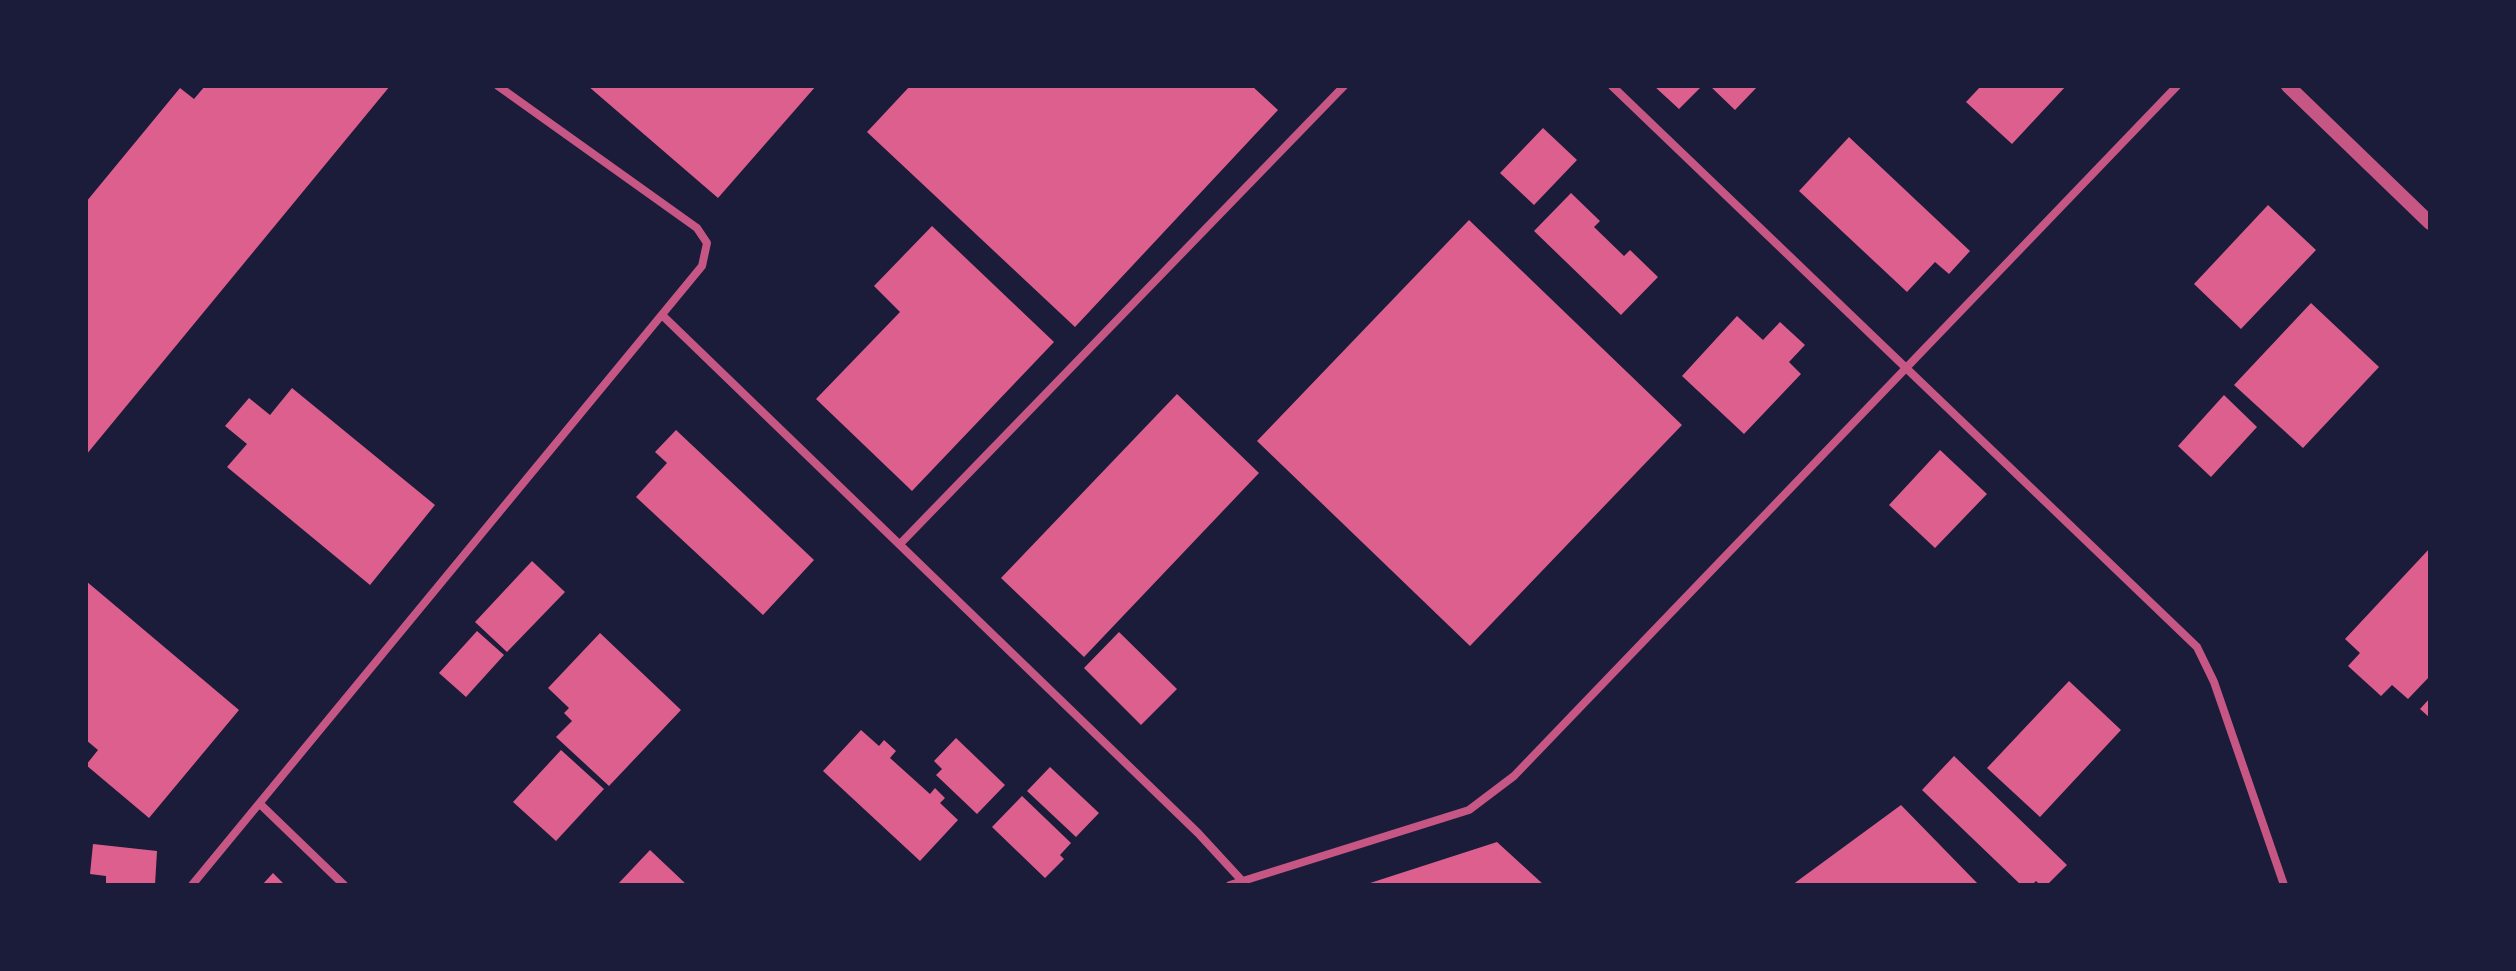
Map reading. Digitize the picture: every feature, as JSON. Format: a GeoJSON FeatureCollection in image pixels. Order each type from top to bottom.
{"type":"FeatureCollection","features":[{"type":"Feature","properties":{"kind":"street"},"geometry":{"type":"LineString","coordinates":[[192,885],[702,266],[707,243],[697,228],[498,86]]}},
{"type":"Feature","properties":{"kind":"street"},"geometry":{"type":"LineString","coordinates":[[900,544],[1344,86]]}},
{"type":"Feature","properties":{"kind":"street"},"geometry":{"type":"LineString","coordinates":[[1612,86],[2197,647],[2214,682],[2284,885]]}},
{"type":"Feature","properties":{"kind":"street"},"geometry":{"type":"LineString","coordinates":[[1230,885],[1245,883],[1469,810],[1488,798],[1514,776],[2177,86]]}},
{"type":"Feature","properties":{"kind":"street"},"geometry":{"type":"LineString","coordinates":[[2288,86],[2430,223]]}},
{"type":"Feature","properties":{"kind":"street"},"geometry":{"type":"LineString","coordinates":[[662,315],[1198,833],[1245,883]]}},
{"type":"Feature","properties":{"kind":"street"},"geometry":{"type":"LineString","coordinates":[[260,804],[344,885]]}},
{"type":"Feature","properties":{"kind":"building"},"geometry":{"type":"Polygon","coordinates":[[[205,86],[390,86],[86,455],[86,202],[180,88],[194,99],[205,86]]]}},
{"type":"Feature","properties":{"kind":"building"},"geometry":{"type":"Polygon","coordinates":[[[588,86],[816,86],[718,198],[588,86]]]}},
{"type":"Feature","properties":{"kind":"building"},"geometry":{"type":"Polygon","coordinates":[[[910,86],[1252,86],[1278,110],[1075,327],[867,132],[910,86]]]}},
{"type":"Feature","properties":{"kind":"building"},"geometry":{"type":"Polygon","coordinates":[[[1654,86],[1702,86],[1679,109],[1654,86]]]}},
{"type":"Feature","properties":{"kind":"building"},"geometry":{"type":"Polygon","coordinates":[[[1710,86],[1758,86],[1735,110],[1710,86]]]}},
{"type":"Feature","properties":{"kind":"building"},"geometry":{"type":"Polygon","coordinates":[[[1981,86],[2066,86],[2012,144],[1966,102],[1981,86]]]}},
{"type":"Feature","properties":{"kind":"building"},"geometry":{"type":"Polygon","coordinates":[[[1543,128],[1577,160],[1534,205],[1500,173],[1543,128]]]}},
{"type":"Feature","properties":{"kind":"building"},"geometry":{"type":"Polygon","coordinates":[[[1849,137],[1970,251],[1949,274],[1935,262],[1907,292],[1799,191],[1849,137]]]}},
{"type":"Feature","properties":{"kind":"building"},"geometry":{"type":"Polygon","coordinates":[[[1571,193],[1600,221],[1594,227],[1624,256],[1630,250],[1658,277],[1621,315],[1534,231],[1571,193]]]}},
{"type":"Feature","properties":{"kind":"building"},"geometry":{"type":"Polygon","coordinates":[[[2268,205],[2316,250],[2241,329],[2194,284],[2268,205]]]}},
{"type":"Feature","properties":{"kind":"building"},"geometry":{"type":"Polygon","coordinates":[[[1469,220],[1682,425],[1470,646],[1257,441],[1469,220]]]}},
{"type":"Feature","properties":{"kind":"building"},"geometry":{"type":"Polygon","coordinates":[[[932,226],[1054,342],[912,491],[816,399],[900,312],[874,286],[932,226]]]}},
{"type":"Feature","properties":{"kind":"building"},"geometry":{"type":"Polygon","coordinates":[[[2311,303],[2379,367],[2303,448],[2234,385],[2311,303]]]}},
{"type":"Feature","properties":{"kind":"building"},"geometry":{"type":"Polygon","coordinates":[[[1737,316],[1763,340],[1780,322],[1805,345],[1789,362],[1801,374],[1744,434],[1682,376],[1737,316]]]}},
{"type":"Feature","properties":{"kind":"building"},"geometry":{"type":"Polygon","coordinates":[[[292,388],[435,505],[370,585],[227,467],[247,444],[225,426],[249,398],[270,415],[292,388]]]}},
{"type":"Feature","properties":{"kind":"building"},"geometry":{"type":"Polygon","coordinates":[[[1177,394],[1259,473],[1084,657],[1001,578],[1177,394]]]}},
{"type":"Feature","properties":{"kind":"building"},"geometry":{"type":"Polygon","coordinates":[[[2224,395],[2257,427],[2211,477],[2178,446],[2224,395]]]}},
{"type":"Feature","properties":{"kind":"building"},"geometry":{"type":"Polygon","coordinates":[[[676,430],[814,560],[763,615],[636,497],[667,463],[655,452],[676,430]]]}},
{"type":"Feature","properties":{"kind":"building"},"geometry":{"type":"Polygon","coordinates":[[[1940,450],[1987,494],[1935,548],[1889,505],[1940,450]]]}},
{"type":"Feature","properties":{"kind":"building"},"geometry":{"type":"Polygon","coordinates":[[[2430,548],[2430,676],[2408,699],[2392,685],[2381,696],[2348,666],[2360,653],[2345,639],[2430,548]]]}},
{"type":"Feature","properties":{"kind":"building"},"geometry":{"type":"Polygon","coordinates":[[[532,561],[565,592],[507,652],[475,622],[532,561]]]}},
{"type":"Feature","properties":{"kind":"building"},"geometry":{"type":"Polygon","coordinates":[[[86,581],[239,710],[149,818],[86,765],[98,750],[86,740],[86,581]]]}},
{"type":"Feature","properties":{"kind":"building"},"geometry":{"type":"Polygon","coordinates":[[[477,631],[504,655],[466,697],[439,673],[477,631]]]}},
{"type":"Feature","properties":{"kind":"building"},"geometry":{"type":"Polygon","coordinates":[[[1119,632],[1177,689],[1141,725],[1084,668],[1119,632]]]}},
{"type":"Feature","properties":{"kind":"building"},"geometry":{"type":"Polygon","coordinates":[[[600,633],[681,710],[609,786],[556,737],[572,721],[564,713],[569,708],[548,688],[600,633]]]}},
{"type":"Feature","properties":{"kind":"building"},"geometry":{"type":"Polygon","coordinates":[[[2069,681],[2121,730],[2040,817],[1987,768],[2069,681]]]}},
{"type":"Feature","properties":{"kind":"building"},"geometry":{"type":"Polygon","coordinates":[[[2430,698],[2430,718],[2420,709],[2430,698]]]}},
{"type":"Feature","properties":{"kind":"building"},"geometry":{"type":"Polygon","coordinates":[[[861,730],[879,746],[884,740],[896,751],[890,758],[930,794],[935,788],[945,798],[940,803],[958,820],[920,861],[823,771],[861,730]]]}},
{"type":"Feature","properties":{"kind":"building"},"geometry":{"type":"Polygon","coordinates":[[[956,738],[1005,785],[977,814],[936,775],[942,769],[934,761],[956,738]]]}},
{"type":"Feature","properties":{"kind":"building"},"geometry":{"type":"Polygon","coordinates":[[[561,750],[604,789],[556,841],[513,802],[561,750]]]}},
{"type":"Feature","properties":{"kind":"building"},"geometry":{"type":"Polygon","coordinates":[[[1954,756],[2067,865],[2047,885],[2036,881],[2032,885],[2021,885],[1922,790],[1954,756]]]}},
{"type":"Feature","properties":{"kind":"building"},"geometry":{"type":"Polygon","coordinates":[[[1050,767],[1099,813],[1076,837],[1027,791],[1050,767]]]}},
{"type":"Feature","properties":{"kind":"building"},"geometry":{"type":"Polygon","coordinates":[[[1022,796],[1071,843],[1060,855],[1064,859],[1045,878],[992,827],[1022,796]]]}},
{"type":"Feature","properties":{"kind":"building"},"geometry":{"type":"Polygon","coordinates":[[[1901,805],[1979,885],[1792,885],[1901,805]]]}},
{"type":"Feature","properties":{"kind":"building"},"geometry":{"type":"Polygon","coordinates":[[[1497,842],[1544,885],[1367,885],[1367,884],[1497,842]]]}},
{"type":"Feature","properties":{"kind":"building"},"geometry":{"type":"Polygon","coordinates":[[[93,844],[157,851],[155,885],[106,884],[106,876],[90,874],[93,844]]]}},
{"type":"Feature","properties":{"kind":"building"},"geometry":{"type":"Polygon","coordinates":[[[650,850],[687,885],[617,885],[650,850]]]}},
{"type":"Feature","properties":{"kind":"building"},"geometry":{"type":"Polygon","coordinates":[[[273,873],[285,885],[262,885],[273,873]]]}}]}
